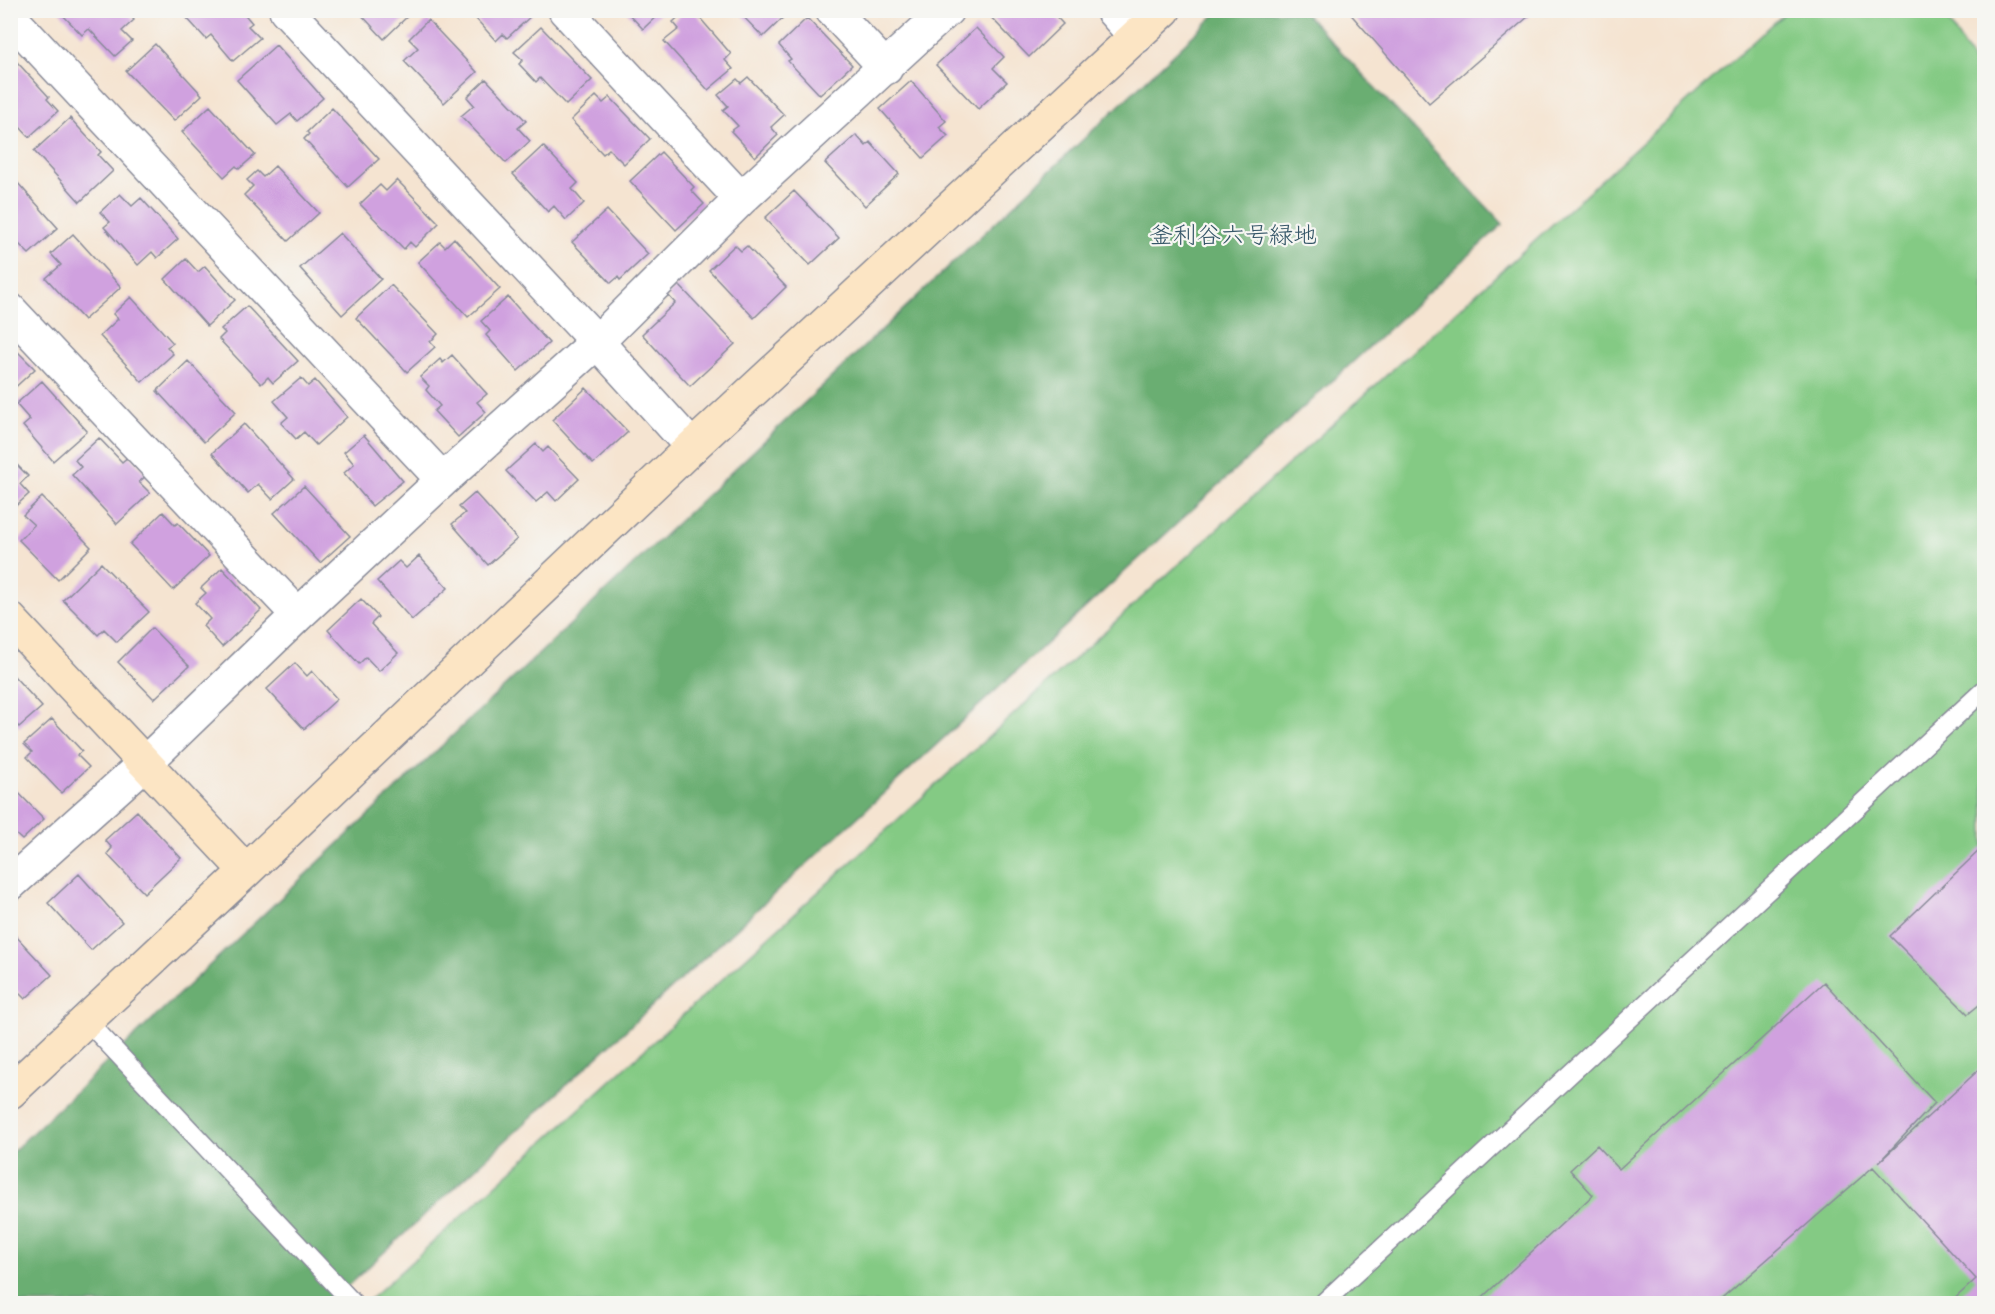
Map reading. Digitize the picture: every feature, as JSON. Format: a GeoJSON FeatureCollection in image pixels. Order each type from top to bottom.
{"type":"FeatureCollection","features":[{"type":"Feature","properties":{"kind":"street"},"geometry":{"type":"LineString","coordinates":[[286,10],[597,342],[692,447]]}},
{"type":"Feature","properties":{"kind":"street"},"geometry":{"type":"LineString","coordinates":[[565,10],[741,199]]}},
{"type":"Feature","properties":{"kind":"street"},"geometry":{"type":"LineString","coordinates":[[832,10],[886,68]]}},
{"type":"Feature","properties":{"kind":"street"},"geometry":{"type":"LineString","coordinates":[[10,884],[146,763],[298,615],[443,480],[597,342],[741,199],[947,10]]}},
{"type":"Feature","properties":{"kind":"street"},"geometry":{"type":"LineString","coordinates":[[1112,10],[1136,37]]}},
{"type":"Feature","properties":{"kind":"street"},"geometry":{"type":"LineString","coordinates":[[10,1092],[692,447],[1164,10]]}},
{"type":"Feature","properties":{"kind":"street"},"geometry":{"type":"LineString","coordinates":[[12,14],[443,480]]}},
{"type":"Feature","properties":{"kind":"street"},"geometry":{"type":"LineString","coordinates":[[10,310],[298,615]]}},
{"type":"Feature","properties":{"kind":"street"},"geometry":{"type":"LineString","coordinates":[[10,620],[246,871]]}},
{"type":"Feature","properties":{"kind":"lane"},"geometry":{"type":"LineString","coordinates":[[1322,1304],[1984,690]]}},
{"type":"Feature","properties":{"kind":"lane"},"geometry":{"type":"LineString","coordinates":[[87,1021],[354,1304]]}},
{"type":"Feature","properties":{"kind":"green space","name":"釜利谷六号緑地"},"geometry":{"type":"Polygon","coordinates":[[[1219,11],[1303,11],[1503,224],[329,1303],[11,1304],[11,1153],[1219,11]]]}},
{"type":"Feature","properties":{"kind":"green space"},"geometry":{"type":"Polygon","coordinates":[[[1787,11],[1942,11],[1984,79],[1984,1303],[365,1304],[1787,11]]]}},
{"type":"Feature","properties":{"kind":"building"},"geometry":{"type":"Polygon","coordinates":[[[62,10],[126,10],[134,20],[122,31],[132,41],[115,56],[89,29],[82,35],[60,12],[62,10]]]}},
{"type":"Feature","properties":{"kind":"building"},"geometry":{"type":"Polygon","coordinates":[[[193,10],[241,10],[252,23],[248,26],[260,38],[233,61],[211,35],[206,39],[186,17],[193,10]]]}},
{"type":"Feature","properties":{"kind":"building"},"geometry":{"type":"Polygon","coordinates":[[[357,10],[414,10],[384,39],[357,10]]]}},
{"type":"Feature","properties":{"kind":"building"},"geometry":{"type":"Polygon","coordinates":[[[468,10],[528,10],[532,15],[507,38],[503,34],[496,41],[468,10]]]}},
{"type":"Feature","properties":{"kind":"building"},"geometry":{"type":"Polygon","coordinates":[[[625,10],[663,10],[643,29],[625,10]]]}},
{"type":"Feature","properties":{"kind":"building"},"geometry":{"type":"Polygon","coordinates":[[[686,10],[693,10],[731,54],[725,60],[733,69],[708,90],[664,41],[679,29],[673,22],[686,10]]]}},
{"type":"Feature","properties":{"kind":"building"},"geometry":{"type":"Polygon","coordinates":[[[737,10],[791,10],[763,37],[737,10]]]}},
{"type":"Feature","properties":{"kind":"building"},"geometry":{"type":"Polygon","coordinates":[[[987,10],[1050,10],[1063,24],[1029,57],[986,12],[987,10]]]}},
{"type":"Feature","properties":{"kind":"building"},"geometry":{"type":"Polygon","coordinates":[[[1347,10],[1524,10],[1529,16],[1429,103],[1347,10]]]}},
{"type":"Feature","properties":{"kind":"building"},"geometry":{"type":"Polygon","coordinates":[[[807,18],[852,65],[820,95],[788,61],[791,59],[779,45],[807,18]]]}},
{"type":"Feature","properties":{"kind":"building"},"geometry":{"type":"Polygon","coordinates":[[[428,20],[477,72],[444,103],[404,61],[418,48],[409,39],[428,20]]]}},
{"type":"Feature","properties":{"kind":"building"},"geometry":{"type":"Polygon","coordinates":[[[541,27],[592,80],[566,105],[540,78],[536,82],[519,64],[523,60],[514,52],[541,27]]]}},
{"type":"Feature","properties":{"kind":"building"},"geometry":{"type":"Polygon","coordinates":[[[976,28],[1004,57],[993,68],[1007,82],[978,109],[936,65],[976,28]]]}},
{"type":"Feature","properties":{"kind":"building"},"geometry":{"type":"Polygon","coordinates":[[[155,44],[202,95],[174,121],[126,71],[155,44]]]}},
{"type":"Feature","properties":{"kind":"building"},"geometry":{"type":"Polygon","coordinates":[[[276,45],[323,98],[297,121],[291,114],[277,125],[237,80],[276,45]]]}},
{"type":"Feature","properties":{"kind":"building"},"geometry":{"type":"Polygon","coordinates":[[[17,62],[49,97],[47,99],[58,111],[29,137],[19,126],[13,131],[10,129],[10,67],[17,62]]]}},
{"type":"Feature","properties":{"kind":"building"},"geometry":{"type":"Polygon","coordinates":[[[748,77],[784,115],[771,127],[778,135],[755,157],[731,131],[738,126],[723,110],[728,106],[718,95],[737,79],[741,83],[748,77]]]}},
{"type":"Feature","properties":{"kind":"building"},"geometry":{"type":"Polygon","coordinates":[[[486,79],[526,121],[518,128],[530,141],[506,163],[461,116],[474,105],[467,97],[486,79]]]}},
{"type":"Feature","properties":{"kind":"building"},"geometry":{"type":"Polygon","coordinates":[[[911,81],[946,121],[939,127],[948,136],[923,158],[880,109],[911,81]]]}},
{"type":"Feature","properties":{"kind":"building"},"geometry":{"type":"Polygon","coordinates":[[[596,96],[603,103],[610,97],[650,139],[624,164],[609,149],[603,154],[571,120],[596,96]]]}},
{"type":"Feature","properties":{"kind":"building"},"geometry":{"type":"Polygon","coordinates":[[[210,106],[255,155],[239,169],[236,166],[224,177],[182,132],[210,106]]]}},
{"type":"Feature","properties":{"kind":"building"},"geometry":{"type":"Polygon","coordinates":[[[332,108],[379,159],[348,187],[304,139],[309,134],[307,132],[332,108]]]}},
{"type":"Feature","properties":{"kind":"building"},"geometry":{"type":"Polygon","coordinates":[[[70,118],[101,152],[98,155],[113,171],[80,202],[34,151],[70,118]]]}},
{"type":"Feature","properties":{"kind":"building"},"geometry":{"type":"Polygon","coordinates":[[[856,135],[866,146],[870,142],[899,174],[865,206],[825,163],[856,135]]]}},
{"type":"Feature","properties":{"kind":"building"},"geometry":{"type":"Polygon","coordinates":[[[543,146],[578,183],[572,189],[584,203],[566,220],[554,206],[548,212],[513,174],[543,146]]]}},
{"type":"Feature","properties":{"kind":"building"},"geometry":{"type":"Polygon","coordinates":[[[661,152],[694,187],[691,190],[704,204],[676,230],[630,181],[661,152]]]}},
{"type":"Feature","properties":{"kind":"building"},"geometry":{"type":"Polygon","coordinates":[[[275,166],[319,213],[288,241],[244,195],[253,186],[247,180],[257,171],[263,177],[275,166]]]}},
{"type":"Feature","properties":{"kind":"building"},"geometry":{"type":"Polygon","coordinates":[[[397,180],[439,223],[415,247],[410,242],[404,249],[360,204],[380,185],[386,191],[397,180]]]}},
{"type":"Feature","properties":{"kind":"building"},"geometry":{"type":"Polygon","coordinates":[[[16,181],[58,228],[29,254],[10,235],[10,186],[16,181]]]}},
{"type":"Feature","properties":{"kind":"building"},"geometry":{"type":"Polygon","coordinates":[[[794,191],[839,238],[810,265],[765,218],[794,191]]]}},
{"type":"Feature","properties":{"kind":"building"},"geometry":{"type":"Polygon","coordinates":[[[120,194],[132,206],[141,198],[178,239],[157,258],[152,252],[138,265],[104,227],[110,222],[100,212],[120,194]]]}},
{"type":"Feature","properties":{"kind":"building"},"geometry":{"type":"Polygon","coordinates":[[[607,210],[648,254],[620,280],[618,277],[611,283],[572,242],[607,210]]]}},
{"type":"Feature","properties":{"kind":"building"},"geometry":{"type":"Polygon","coordinates":[[[340,233],[381,279],[342,315],[300,268],[340,233]]]}},
{"type":"Feature","properties":{"kind":"building"},"geometry":{"type":"Polygon","coordinates":[[[73,234],[121,287],[84,320],[46,278],[61,265],[51,254],[73,234]]]}},
{"type":"Feature","properties":{"kind":"building"},"geometry":{"type":"Polygon","coordinates":[[[454,238],[500,289],[468,317],[418,262],[440,242],[445,247],[454,238]]]}},
{"type":"Feature","properties":{"kind":"building"},"geometry":{"type":"Polygon","coordinates":[[[735,245],[741,251],[747,246],[786,287],[754,318],[709,270],[735,245]]]}},
{"type":"Feature","properties":{"kind":"building"},"geometry":{"type":"Polygon","coordinates":[[[186,259],[198,272],[205,266],[235,300],[207,326],[165,279],[186,259]]]}},
{"type":"Feature","properties":{"kind":"building"},"geometry":{"type":"Polygon","coordinates":[[[391,285],[438,334],[430,342],[435,347],[407,372],[356,318],[391,285]]]}},
{"type":"Feature","properties":{"kind":"building"},"geometry":{"type":"Polygon","coordinates":[[[679,285],[735,344],[690,386],[642,334],[675,303],[668,295],[679,285]]]}},
{"type":"Feature","properties":{"kind":"building"},"geometry":{"type":"Polygon","coordinates":[[[131,297],[173,343],[167,347],[173,354],[142,382],[100,336],[118,319],[113,314],[131,297]]]}},
{"type":"Feature","properties":{"kind":"building"},"geometry":{"type":"Polygon","coordinates":[[[508,297],[549,343],[518,371],[486,335],[490,331],[481,321],[508,297]]]}},
{"type":"Feature","properties":{"kind":"building"},"geometry":{"type":"Polygon","coordinates":[[[247,306],[298,361],[273,383],[268,377],[261,384],[219,339],[225,333],[221,329],[247,306]]]}},
{"type":"Feature","properties":{"kind":"building"},"geometry":{"type":"Polygon","coordinates":[[[10,344],[35,369],[10,392],[10,344]]]}},
{"type":"Feature","properties":{"kind":"building"},"geometry":{"type":"Polygon","coordinates":[[[452,355],[487,394],[477,402],[486,412],[458,437],[434,411],[440,406],[426,390],[429,386],[420,377],[440,359],[443,363],[452,355]]]}},
{"type":"Feature","properties":{"kind":"building"},"geometry":{"type":"Polygon","coordinates":[[[188,361],[236,412],[204,442],[157,391],[188,361]]]}},
{"type":"Feature","properties":{"kind":"building"},"geometry":{"type":"Polygon","coordinates":[[[301,378],[308,386],[315,380],[347,417],[316,445],[304,432],[296,439],[281,423],[288,417],[274,401],[301,378]]]}},
{"type":"Feature","properties":{"kind":"building"},"geometry":{"type":"Polygon","coordinates":[[[42,381],[87,431],[53,461],[23,426],[30,420],[16,404],[42,381]]]}},
{"type":"Feature","properties":{"kind":"building"},"geometry":{"type":"Polygon","coordinates":[[[586,388],[628,432],[593,464],[552,420],[586,388]]]}},
{"type":"Feature","properties":{"kind":"building"},"geometry":{"type":"Polygon","coordinates":[[[244,424],[294,479],[272,499],[258,484],[248,493],[212,453],[244,424]]]}},
{"type":"Feature","properties":{"kind":"building"},"geometry":{"type":"Polygon","coordinates":[[[364,435],[403,481],[372,506],[344,473],[354,464],[344,452],[364,435]]]}},
{"type":"Feature","properties":{"kind":"building"},"geometry":{"type":"Polygon","coordinates":[[[99,438],[122,462],[129,456],[147,475],[139,482],[150,493],[117,524],[72,475],[81,467],[75,460],[99,438]]]}},
{"type":"Feature","properties":{"kind":"building"},"geometry":{"type":"Polygon","coordinates":[[[536,444],[543,452],[548,447],[579,479],[556,501],[548,492],[536,502],[506,471],[536,444]]]}},
{"type":"Feature","properties":{"kind":"building"},"geometry":{"type":"Polygon","coordinates":[[[10,458],[28,476],[20,484],[29,494],[10,511],[10,458]]]}},
{"type":"Feature","properties":{"kind":"building"},"geometry":{"type":"Polygon","coordinates":[[[304,486],[350,536],[320,563],[274,513],[304,486]]]}},
{"type":"Feature","properties":{"kind":"building"},"geometry":{"type":"Polygon","coordinates":[[[475,493],[517,539],[488,565],[452,524],[465,513],[459,507],[475,493]]]}},
{"type":"Feature","properties":{"kind":"building"},"geometry":{"type":"Polygon","coordinates":[[[42,497],[91,547],[58,580],[19,540],[34,525],[23,515],[42,497]]]}},
{"type":"Feature","properties":{"kind":"building"},"geometry":{"type":"Polygon","coordinates":[[[163,512],[175,525],[178,523],[209,556],[173,590],[130,544],[163,512]]]}},
{"type":"Feature","properties":{"kind":"building"},"geometry":{"type":"Polygon","coordinates":[[[419,556],[448,588],[412,620],[377,581],[399,561],[406,568],[419,556]]]}},
{"type":"Feature","properties":{"kind":"building"},"geometry":{"type":"Polygon","coordinates":[[[101,563],[149,612],[117,642],[104,629],[98,635],[63,600],[101,563]]]}},
{"type":"Feature","properties":{"kind":"building"},"geometry":{"type":"Polygon","coordinates":[[[222,568],[261,610],[222,647],[203,626],[210,619],[195,603],[206,593],[201,588],[222,568]]]}},
{"type":"Feature","properties":{"kind":"building"},"geometry":{"type":"Polygon","coordinates":[[[361,599],[378,617],[371,624],[398,653],[379,671],[366,657],[359,664],[328,630],[361,599]]]}},
{"type":"Feature","properties":{"kind":"building"},"geometry":{"type":"Polygon","coordinates":[[[152,628],[189,666],[154,699],[118,662],[152,628]]]}},
{"type":"Feature","properties":{"kind":"building"},"geometry":{"type":"Polygon","coordinates":[[[295,663],[307,676],[312,671],[337,699],[304,729],[267,689],[295,663]]]}},
{"type":"Feature","properties":{"kind":"building"},"geometry":{"type":"Polygon","coordinates":[[[13,675],[42,707],[19,727],[10,718],[10,677],[13,675]]]}},
{"type":"Feature","properties":{"kind":"building"},"geometry":{"type":"Polygon","coordinates":[[[52,719],[82,751],[77,755],[89,767],[61,793],[27,757],[32,752],[24,744],[52,719]]]}},
{"type":"Feature","properties":{"kind":"building"},"geometry":{"type":"Polygon","coordinates":[[[10,784],[44,819],[22,840],[10,829],[10,784]]]}},
{"type":"Feature","properties":{"kind":"building"},"geometry":{"type":"Polygon","coordinates":[[[137,811],[181,858],[144,893],[107,854],[112,848],[105,840],[137,811]]]}},
{"type":"Feature","properties":{"kind":"building"},"geometry":{"type":"Polygon","coordinates":[[[1984,846],[1984,1001],[1968,1014],[1890,936],[1984,846]]]}},
{"type":"Feature","properties":{"kind":"building"},"geometry":{"type":"Polygon","coordinates":[[[79,874],[122,922],[91,950],[48,903],[79,874]]]}},
{"type":"Feature","properties":{"kind":"building"},"geometry":{"type":"Polygon","coordinates":[[[14,934],[52,975],[25,999],[10,984],[10,937],[14,934]]]}},
{"type":"Feature","properties":{"kind":"building"},"geometry":{"type":"Polygon","coordinates":[[[1824,982],[1935,1103],[1879,1162],[1984,1065],[1984,1304],[1949,1304],[1976,1279],[1873,1167],[1716,1304],[1475,1304],[1593,1195],[1570,1170],[1597,1145],[1619,1169],[1824,982]]]}}]}
